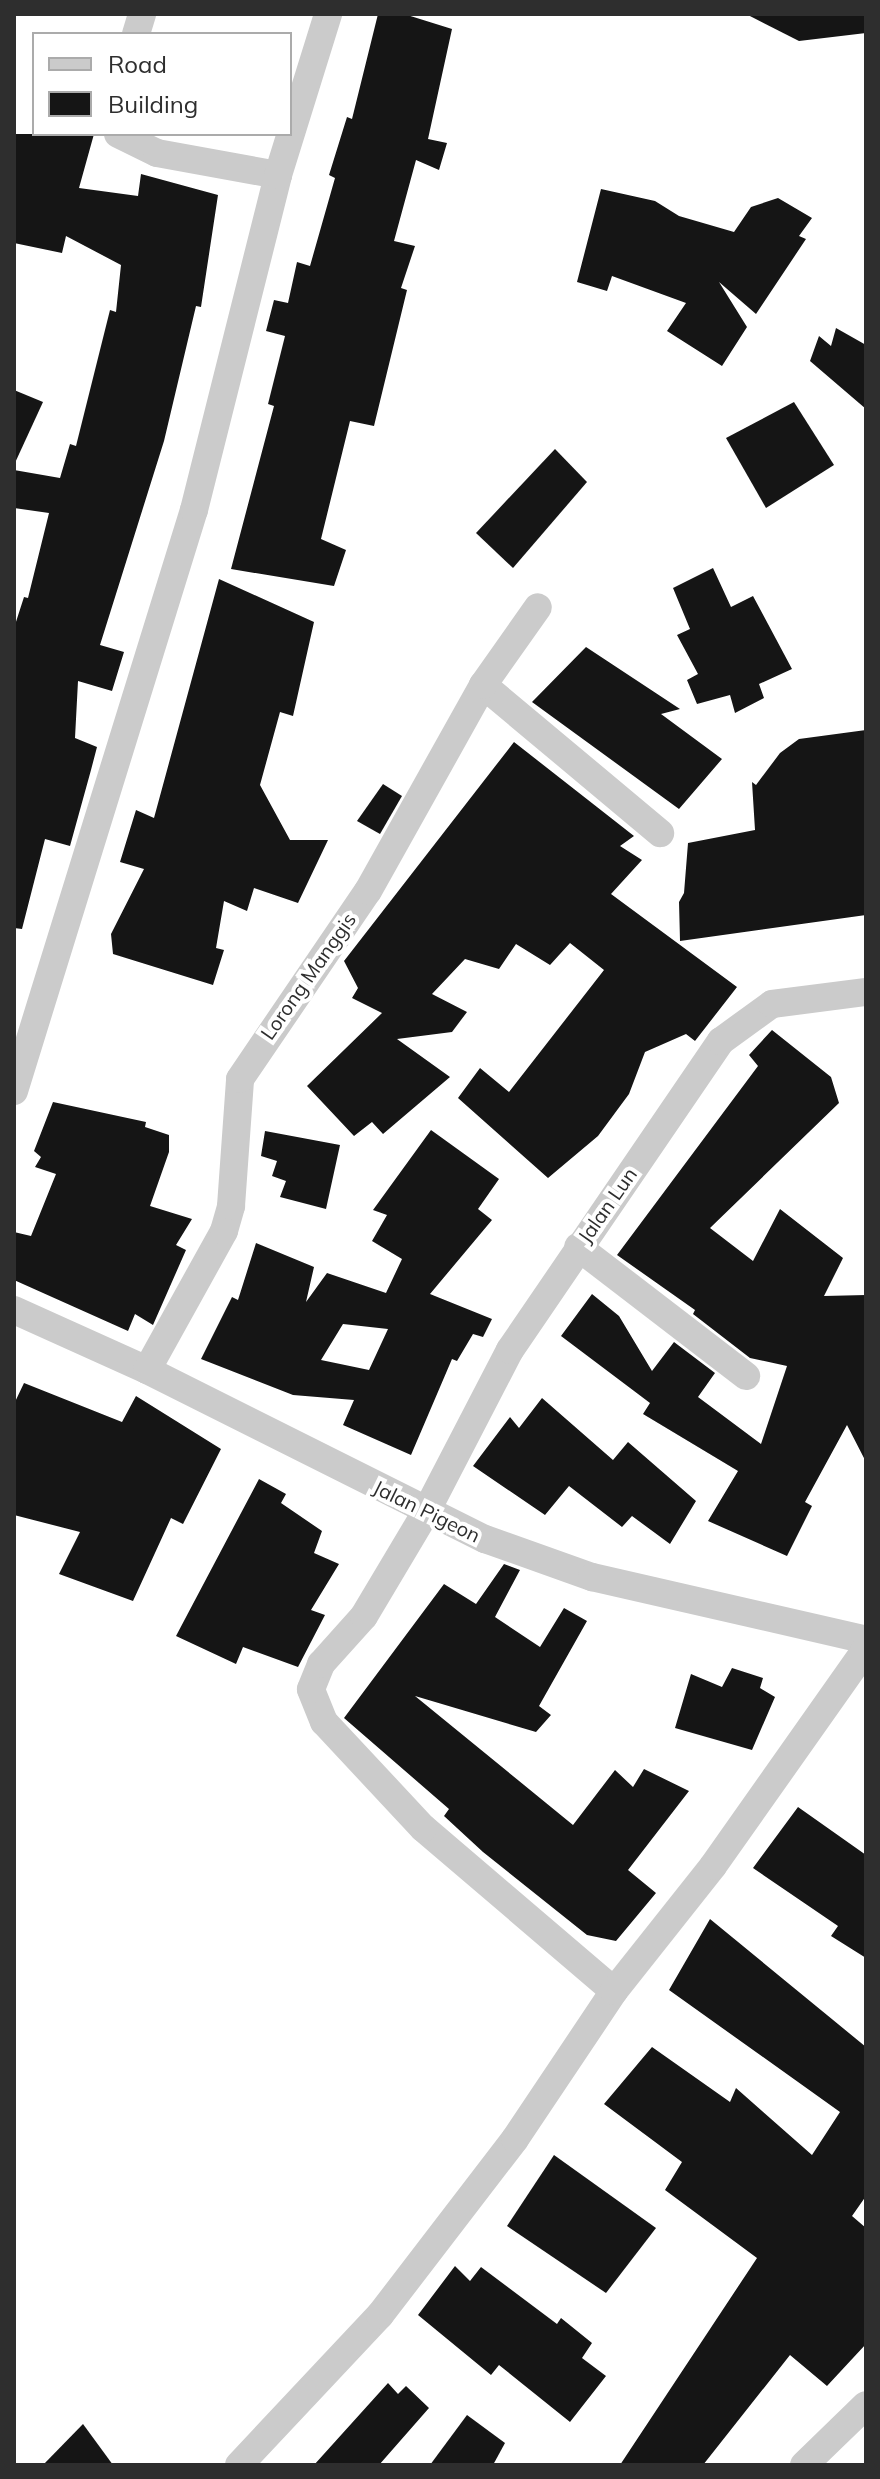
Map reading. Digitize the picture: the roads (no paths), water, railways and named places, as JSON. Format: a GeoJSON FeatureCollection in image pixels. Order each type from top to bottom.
{"type":"FeatureCollection","features":[{"type":"Feature","properties":{"kind":"street"},"geometry":{"type":"LineString","coordinates":[[292,130],[328,14]]}},
{"type":"Feature","properties":{"kind":"street"},"geometry":{"type":"LineString","coordinates":[[122,136],[157,153],[278,175]]}},
{"type":"Feature","properties":{"kind":"street"},"geometry":{"type":"LineString","coordinates":[[14,1091],[27,1003],[194,510],[290,136]]}},
{"type":"Feature","properties":{"kind":"street","name":"Lorong Manggis"},"geometry":{"type":"LineString","coordinates":[[147,1370],[224,1231],[231,1206],[240,1079],[368,891],[483,685],[538,607]]}},
{"type":"Feature","properties":{"kind":"street"},"geometry":{"type":"LineString","coordinates":[[483,685],[660,833]]}},
{"type":"Feature","properties":{"kind":"street","name":"Jalan Lun"},"geometry":{"type":"LineString","coordinates":[[614,1991],[423,1828],[334,1733],[315,1704],[311,1689],[321,1664],[364,1616],[426,1512],[510,1350],[721,1041],[748,1018],[772,1004],[866,992]]}},
{"type":"Feature","properties":{"kind":"street"},"geometry":{"type":"LineString","coordinates":[[578,1247],[746,1376]]}},
{"type":"Feature","properties":{"kind":"street","name":"Jalan Pigeon"},"geometry":{"type":"LineString","coordinates":[[14,1310],[147,1370],[426,1512],[592,1577],[866,1640]]}},
{"type":"Feature","properties":{"kind":"street"},"geometry":{"type":"LineString","coordinates":[[239,2465],[380,2315],[515,2139],[614,1991],[713,1866],[866,1649]]}},
{"type":"Feature","properties":{"kind":"street"},"geometry":{"type":"LineString","coordinates":[[804,2465],[866,2405]]}}]}
